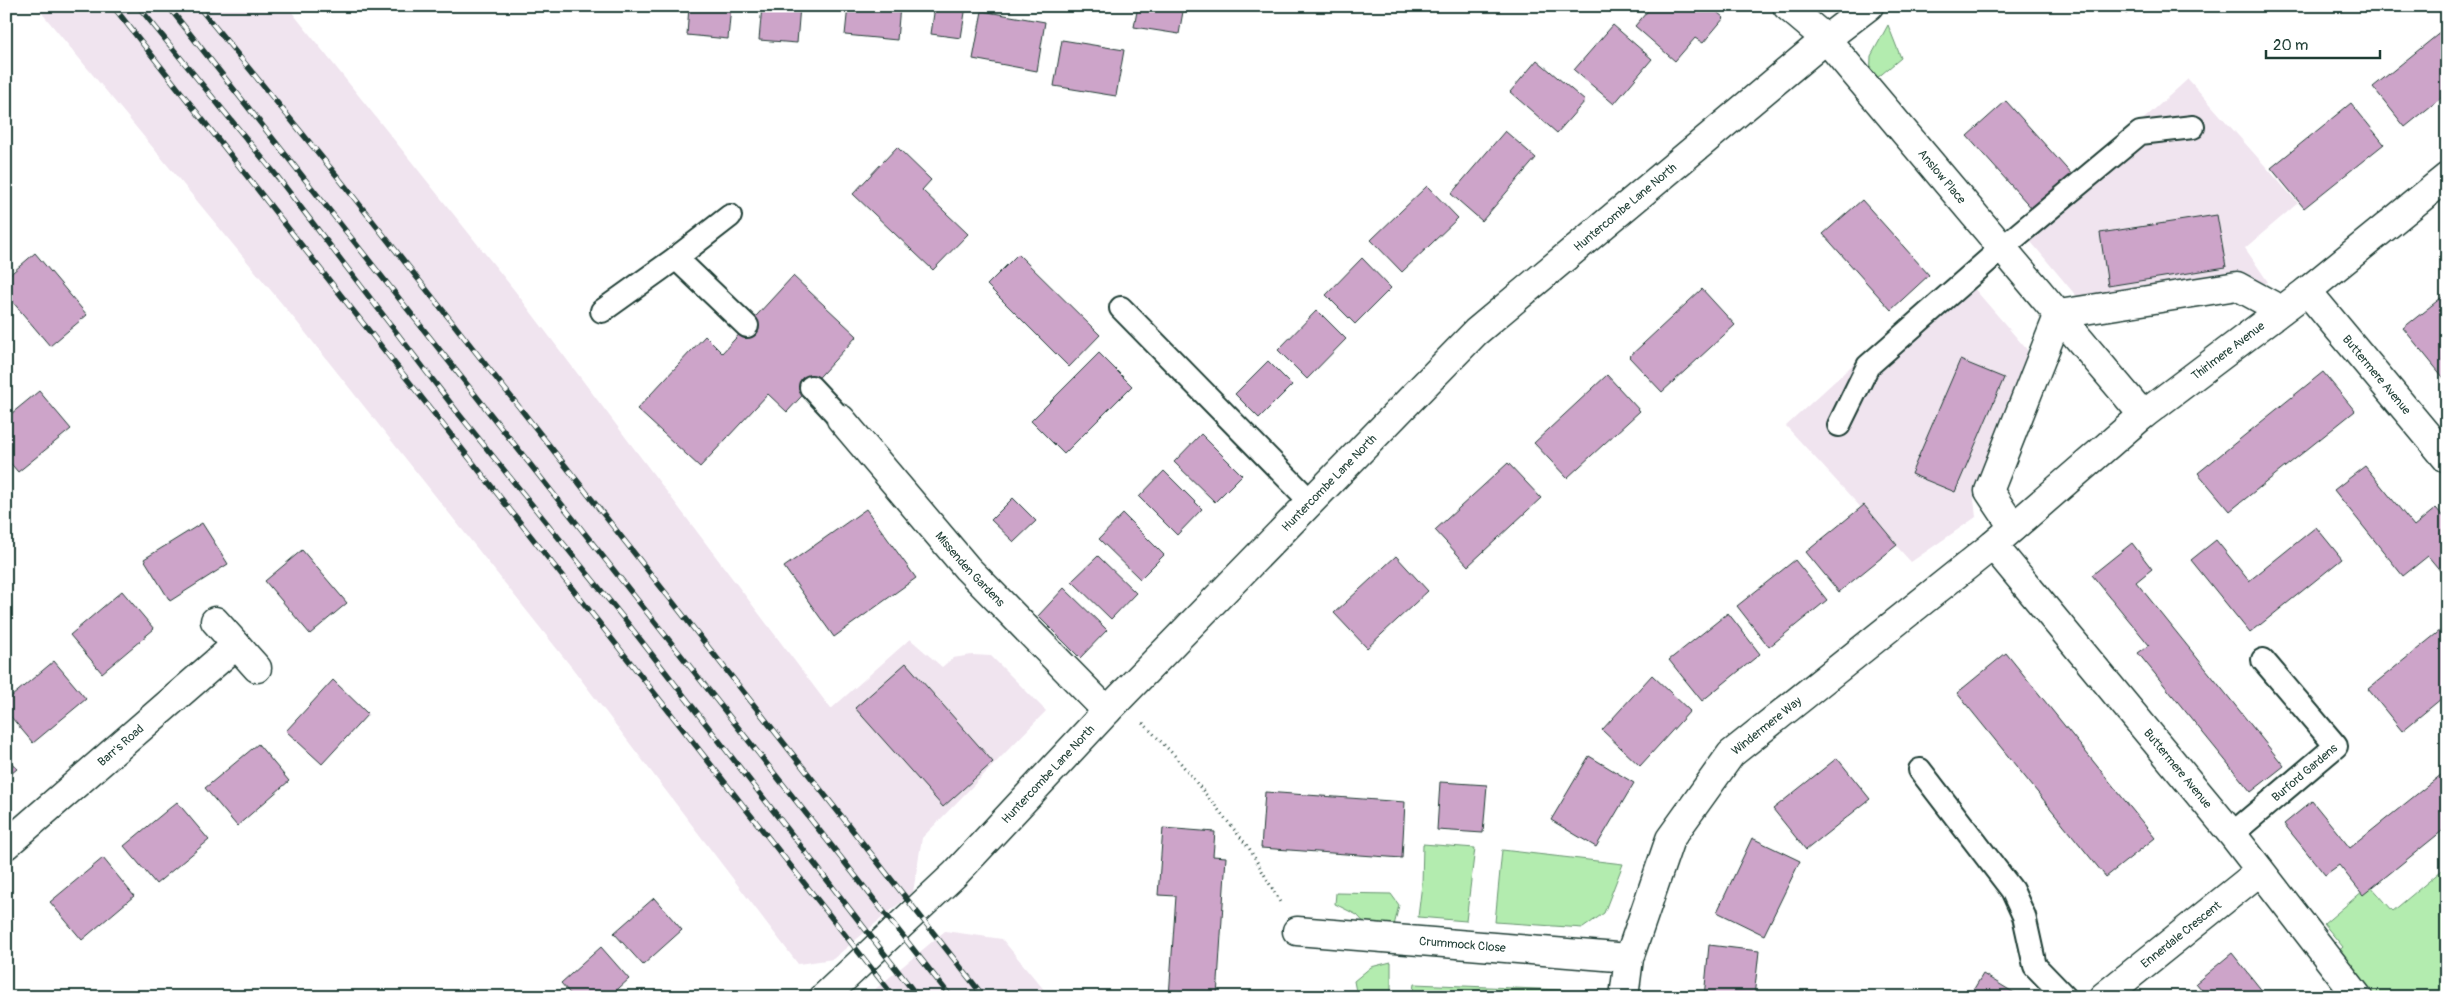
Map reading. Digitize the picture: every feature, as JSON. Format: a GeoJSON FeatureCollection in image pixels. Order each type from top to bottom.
{"type":"FeatureCollection","features":[{"type":"Feature","properties":{"kind":"street","name":"Anslow Place"},"geometry":{"type":"LineString","coordinates":[[1787,6],[1826,39],[2143,416]]}},
{"type":"Feature","properties":{"kind":"street","name":"Huntercombe Lane North"},"geometry":{"type":"LineString","coordinates":[[824,997],[956,874],[1113,706],[1476,332],[1826,39],[1869,6]]}},
{"type":"Feature","properties":{"kind":"street","name":"Thirlmere Avenue"},"geometry":{"type":"LineString","coordinates":[[2013,527],[2143,416],[2307,291],[2447,177]]}},
{"type":"Feature","properties":{"kind":"street"},"geometry":{"type":"LineString","coordinates":[[2013,527],[1990,491],[2059,314],[2237,286],[2281,310]]}},
{"type":"Feature","properties":{"kind":"street","name":"Buttermere Avenue"},"geometry":{"type":"LineString","coordinates":[[2307,291],[2447,459]]}},
{"type":"Feature","properties":{"kind":"street","name":"Missenden Gardens"},"geometry":{"type":"LineString","coordinates":[[841,419],[967,568],[1113,706]]}},
{"type":"Feature","properties":{"kind":"street","name":"Windermere Way"},"geometry":{"type":"LineString","coordinates":[[1624,997],[1628,958],[1670,838],[1731,754],[2013,527]]}},
{"type":"Feature","properties":{"kind":"street","name":"Buttermere Avenue"},"geometry":{"type":"LineString","coordinates":[[1993,545],[2232,834],[2358,997]]}},
{"type":"Feature","properties":{"kind":"street"},"geometry":{"type":"LineString","coordinates":[[215,621],[257,668]]}},
{"type":"Feature","properties":{"kind":"street","name":"Barr's Road"},"geometry":{"type":"LineString","coordinates":[[6,845],[236,645]]}},
{"type":"Feature","properties":{"kind":"street","name":"Ennerdale Crescent"},"geometry":{"type":"LineString","coordinates":[[2103,997],[2260,871]]}},
{"type":"Feature","properties":{"kind":"street","name":"Crummock Close"},"geometry":{"type":"LineString","coordinates":[[1297,931],[1628,958]]}},
{"type":"Feature","properties":{"kind":"lane"},"geometry":{"type":"LineString","coordinates":[[1839,425],[1868,366],[2002,248],[2140,133],[2193,127]]}},
{"type":"Feature","properties":{"kind":"lane"},"geometry":{"type":"LineString","coordinates":[[602,311],[676,258],[730,216]]}},
{"type":"Feature","properties":{"kind":"lane"},"geometry":{"type":"LineString","coordinates":[[676,258],[747,326]]}},
{"type":"Feature","properties":{"kind":"lane"},"geometry":{"type":"LineString","coordinates":[[1121,308],[1311,502]]}},
{"type":"Feature","properties":{"kind":"lane"},"geometry":{"type":"LineString","coordinates":[[811,387],[841,419]]}},
{"type":"Feature","properties":{"kind":"lane","name":"Burford Gardens"},"geometry":{"type":"LineString","coordinates":[[2232,834],[2336,746],[2263,660]]}},
{"type":"Feature","properties":{"kind":"lane"},"geometry":{"type":"LineString","coordinates":[[1920,770],[2012,890],[2024,916],[2035,966],[2065,997]]}},
{"type":"Feature","properties":{"kind":"path"},"geometry":{"type":"LineString","coordinates":[[1113,706],[1175,756],[1249,848],[1297,931]]}},
{"type":"Feature","properties":{"kind":"shaded area"},"geometry":{"type":"Polygon","coordinates":[[[36,6],[287,6],[515,291],[831,709],[910,639],[942,667],[953,658],[972,655],[991,656],[1046,711],[922,838],[913,892],[833,959],[798,964],[573,669],[297,322],[36,6]]]}},
{"type":"Feature","properties":{"kind":"shaded area"},"geometry":{"type":"Polygon","coordinates":[[[2188,79],[2298,203],[2245,248],[2268,282],[2256,288],[2088,310],[2021,230],[2188,79]]]}},
{"type":"Feature","properties":{"kind":"shaded area"},"geometry":{"type":"Polygon","coordinates":[[[1960,272],[2029,352],[1973,490],[1976,517],[1911,562],[1786,426],[1859,359],[1960,272]]]}},
{"type":"Feature","properties":{"kind":"shaded area"},"geometry":{"type":"Polygon","coordinates":[[[945,931],[1002,939],[1050,997],[866,997],[945,931]]]}},
{"type":"Feature","properties":{"kind":"green space"},"geometry":{"type":"Polygon","coordinates":[[[1888,25],[1901,58],[1870,84],[1871,56],[1888,25]]]}},
{"type":"Feature","properties":{"kind":"green space"},"geometry":{"type":"Polygon","coordinates":[[[1423,844],[1475,848],[1466,921],[1418,917],[1422,884],[1423,844]]]}},
{"type":"Feature","properties":{"kind":"green space"},"geometry":{"type":"Polygon","coordinates":[[[1502,850],[1623,864],[1604,913],[1583,928],[1495,922],[1502,850]]]}},
{"type":"Feature","properties":{"kind":"green space"},"geometry":{"type":"Polygon","coordinates":[[[2447,866],[2447,997],[2367,997],[2334,955],[2343,947],[2324,924],[2370,885],[2393,911],[2447,866]]]}},
{"type":"Feature","properties":{"kind":"green space"},"geometry":{"type":"Polygon","coordinates":[[[1336,893],[1391,894],[1399,905],[1393,930],[1372,931],[1357,915],[1335,904],[1336,893]]]}},
{"type":"Feature","properties":{"kind":"green space"},"geometry":{"type":"Polygon","coordinates":[[[1391,962],[1391,995],[1357,997],[1354,981],[1371,967],[1391,962]]]}},
{"type":"Feature","properties":{"kind":"green space"},"geometry":{"type":"Polygon","coordinates":[[[1414,984],[1562,990],[1572,997],[1412,997],[1414,984]]]}},
{"type":"Feature","properties":{"kind":"building"},"geometry":{"type":"Polygon","coordinates":[[[689,6],[731,6],[728,39],[687,35],[689,6]]]}},
{"type":"Feature","properties":{"kind":"building"},"geometry":{"type":"Polygon","coordinates":[[[762,6],[800,6],[797,43],[759,40],[762,6]]]}},
{"type":"Feature","properties":{"kind":"building"},"geometry":{"type":"Polygon","coordinates":[[[848,6],[900,6],[897,40],[845,35],[848,6]]]}},
{"type":"Feature","properties":{"kind":"building"},"geometry":{"type":"Polygon","coordinates":[[[935,6],[966,6],[961,38],[931,34],[935,6]]]}},
{"type":"Feature","properties":{"kind":"building"},"geometry":{"type":"Polygon","coordinates":[[[1138,6],[1184,6],[1179,34],[1134,27],[1138,6]]]}},
{"type":"Feature","properties":{"kind":"building"},"geometry":{"type":"Polygon","coordinates":[[[1652,6],[1710,6],[1724,18],[1703,43],[1695,38],[1675,61],[1635,26],[1652,6]]]}},
{"type":"Feature","properties":{"kind":"building"},"geometry":{"type":"Polygon","coordinates":[[[2119,6],[2136,6],[2126,14],[2119,6]]]}},
{"type":"Feature","properties":{"kind":"building"},"geometry":{"type":"Polygon","coordinates":[[[982,11],[1045,22],[1037,71],[973,59],[982,11]]]}},
{"type":"Feature","properties":{"kind":"building"},"geometry":{"type":"Polygon","coordinates":[[[1613,25],[1652,59],[1614,104],[1574,70],[1613,25]]]}},
{"type":"Feature","properties":{"kind":"building"},"geometry":{"type":"Polygon","coordinates":[[[2447,27],[2447,93],[2405,127],[2373,87],[2447,27]]]}},
{"type":"Feature","properties":{"kind":"building"},"geometry":{"type":"Polygon","coordinates":[[[1062,40],[1124,50],[1116,96],[1054,86],[1062,40]]]}},
{"type":"Feature","properties":{"kind":"building"},"geometry":{"type":"Polygon","coordinates":[[[1537,60],[1585,101],[1557,133],[1510,92],[1537,60]]]}},
{"type":"Feature","properties":{"kind":"building"},"geometry":{"type":"Polygon","coordinates":[[[2006,101],[2074,177],[2035,212],[1967,136],[2006,101]]]}},
{"type":"Feature","properties":{"kind":"building"},"geometry":{"type":"Polygon","coordinates":[[[2351,103],[2384,144],[2304,208],[2271,168],[2351,103]]]}},
{"type":"Feature","properties":{"kind":"building"},"geometry":{"type":"Polygon","coordinates":[[[1505,131],[1536,158],[1482,221],[1451,194],[1505,131]]]}},
{"type":"Feature","properties":{"kind":"building"},"geometry":{"type":"Polygon","coordinates":[[[897,147],[931,180],[922,190],[968,234],[933,270],[853,194],[897,147]]]}},
{"type":"Feature","properties":{"kind":"building"},"geometry":{"type":"Polygon","coordinates":[[[1427,186],[1458,218],[1402,272],[1371,240],[1427,186]]]}},
{"type":"Feature","properties":{"kind":"building"},"geometry":{"type":"Polygon","coordinates":[[[1862,200],[1929,275],[1891,310],[1823,234],[1862,200]]]}},
{"type":"Feature","properties":{"kind":"building"},"geometry":{"type":"Polygon","coordinates":[[[2217,215],[2226,267],[2108,286],[2100,233],[2217,215]]]}},
{"type":"Feature","properties":{"kind":"building"},"geometry":{"type":"Polygon","coordinates":[[[35,253],[87,315],[50,346],[6,294],[6,278],[35,253]]]}},
{"type":"Feature","properties":{"kind":"building"},"geometry":{"type":"Polygon","coordinates":[[[1018,254],[1100,335],[1069,367],[987,285],[1018,254]]]}},
{"type":"Feature","properties":{"kind":"building"},"geometry":{"type":"Polygon","coordinates":[[[1362,258],[1391,288],[1355,324],[1326,295],[1362,258]]]}},
{"type":"Feature","properties":{"kind":"building"},"geometry":{"type":"Polygon","coordinates":[[[793,276],[857,336],[787,412],[768,394],[700,467],[637,409],[705,336],[722,353],[793,276]]]}},
{"type":"Feature","properties":{"kind":"building"},"geometry":{"type":"Polygon","coordinates":[[[1702,289],[1735,325],[1662,392],[1629,357],[1702,289]]]}},
{"type":"Feature","properties":{"kind":"building"},"geometry":{"type":"Polygon","coordinates":[[[2447,295],[2447,382],[2403,328],[2447,295]]]}},
{"type":"Feature","properties":{"kind":"building"},"geometry":{"type":"Polygon","coordinates":[[[1317,310],[1346,339],[1307,379],[1278,350],[1317,310]]]}},
{"type":"Feature","properties":{"kind":"building"},"geometry":{"type":"Polygon","coordinates":[[[1099,353],[1132,386],[1064,454],[1031,421],[1099,353]]]}},
{"type":"Feature","properties":{"kind":"building"},"geometry":{"type":"Polygon","coordinates":[[[1960,360],[2004,378],[1955,492],[1911,474],[1960,360]]]}},
{"type":"Feature","properties":{"kind":"building"},"geometry":{"type":"Polygon","coordinates":[[[1268,361],[1292,385],[1259,418],[1235,394],[1268,361]]]}},
{"type":"Feature","properties":{"kind":"building"},"geometry":{"type":"Polygon","coordinates":[[[2323,372],[2355,411],[2230,511],[2198,473],[2323,372]]]}},
{"type":"Feature","properties":{"kind":"building"},"geometry":{"type":"Polygon","coordinates":[[[1607,375],[1640,411],[1567,478],[1534,443],[1607,375]]]}},
{"type":"Feature","properties":{"kind":"building"},"geometry":{"type":"Polygon","coordinates":[[[39,391],[71,429],[18,472],[6,458],[6,418],[39,391]]]}},
{"type":"Feature","properties":{"kind":"building"},"geometry":{"type":"Polygon","coordinates":[[[1201,434],[1242,475],[1215,502],[1174,462],[1201,434]]]}},
{"type":"Feature","properties":{"kind":"building"},"geometry":{"type":"Polygon","coordinates":[[[1508,463],[1541,498],[1468,566],[1435,530],[1508,463]]]}},
{"type":"Feature","properties":{"kind":"building"},"geometry":{"type":"Polygon","coordinates":[[[2365,466],[2414,526],[2436,508],[2447,521],[2447,579],[2428,556],[2403,576],[2334,490],[2365,466]]]}},
{"type":"Feature","properties":{"kind":"building"},"geometry":{"type":"Polygon","coordinates":[[[1164,471],[1202,509],[1177,535],[1139,497],[1164,471]]]}},
{"type":"Feature","properties":{"kind":"building"},"geometry":{"type":"Polygon","coordinates":[[[1013,498],[1036,521],[1014,542],[991,520],[1013,498]]]}},
{"type":"Feature","properties":{"kind":"building"},"geometry":{"type":"Polygon","coordinates":[[[1864,505],[1897,545],[1839,592],[1806,552],[1864,505]]]}},
{"type":"Feature","properties":{"kind":"building"},"geometry":{"type":"Polygon","coordinates":[[[866,509],[916,578],[834,637],[784,567],[866,509]]]}},
{"type":"Feature","properties":{"kind":"building"},"geometry":{"type":"Polygon","coordinates":[[[1123,514],[1164,555],[1140,579],[1099,539],[1123,514]]]}},
{"type":"Feature","properties":{"kind":"building"},"geometry":{"type":"Polygon","coordinates":[[[202,523],[228,564],[170,601],[144,559],[202,523]]]}},
{"type":"Feature","properties":{"kind":"building"},"geometry":{"type":"Polygon","coordinates":[[[2316,527],[2342,559],[2250,633],[2191,560],[2216,540],[2249,581],[2316,527]]]}},
{"type":"Feature","properties":{"kind":"building"},"geometry":{"type":"Polygon","coordinates":[[[2132,543],[2152,569],[2136,582],[2284,766],[2251,792],[2138,653],[2149,645],[2092,575],[2132,543]]]}},
{"type":"Feature","properties":{"kind":"building"},"geometry":{"type":"Polygon","coordinates":[[[302,550],[347,603],[310,634],[265,581],[302,550]]]}},
{"type":"Feature","properties":{"kind":"building"},"geometry":{"type":"Polygon","coordinates":[[[1098,556],[1136,593],[1111,619],[1072,581],[1098,556]]]}},
{"type":"Feature","properties":{"kind":"building"},"geometry":{"type":"Polygon","coordinates":[[[1396,556],[1428,591],[1367,648],[1334,613],[1396,556]]]}},
{"type":"Feature","properties":{"kind":"building"},"geometry":{"type":"Polygon","coordinates":[[[1795,560],[1827,600],[1769,647],[1737,606],[1795,560]]]}},
{"type":"Feature","properties":{"kind":"building"},"geometry":{"type":"Polygon","coordinates":[[[1064,588],[1107,630],[1080,658],[1038,616],[1064,588]]]}},
{"type":"Feature","properties":{"kind":"building"},"geometry":{"type":"Polygon","coordinates":[[[122,591],[154,629],[102,673],[70,635],[122,591]]]}},
{"type":"Feature","properties":{"kind":"building"},"geometry":{"type":"Polygon","coordinates":[[[1728,613],[1760,654],[1702,701],[1669,660],[1728,613]]]}},
{"type":"Feature","properties":{"kind":"building"},"geometry":{"type":"Polygon","coordinates":[[[2441,630],[2447,637],[2447,694],[2402,731],[2368,689],[2441,630]]]}},
{"type":"Feature","properties":{"kind":"building"},"geometry":{"type":"Polygon","coordinates":[[[2006,653],[2155,838],[2106,877],[1957,693],[2006,653]]]}},
{"type":"Feature","properties":{"kind":"building"},"geometry":{"type":"Polygon","coordinates":[[[54,661],[86,699],[33,743],[6,711],[6,701],[54,661]]]}},
{"type":"Feature","properties":{"kind":"building"},"geometry":{"type":"Polygon","coordinates":[[[906,663],[993,762],[943,807],[855,708],[906,663]]]}},
{"type":"Feature","properties":{"kind":"building"},"geometry":{"type":"Polygon","coordinates":[[[1652,675],[1690,711],[1640,766],[1602,730],[1652,675]]]}},
{"type":"Feature","properties":{"kind":"building"},"geometry":{"type":"Polygon","coordinates":[[[333,680],[368,714],[322,764],[286,731],[333,680]]]}},
{"type":"Feature","properties":{"kind":"building"},"geometry":{"type":"Polygon","coordinates":[[[258,744],[289,781],[237,826],[205,788],[258,744]]]}},
{"type":"Feature","properties":{"kind":"building"},"geometry":{"type":"Polygon","coordinates":[[[6,756],[17,769],[6,778],[6,756]]]}},
{"type":"Feature","properties":{"kind":"building"},"geometry":{"type":"Polygon","coordinates":[[[1589,756],[1634,783],[1596,847],[1551,820],[1589,756]]]}},
{"type":"Feature","properties":{"kind":"building"},"geometry":{"type":"Polygon","coordinates":[[[1837,758],[1870,799],[1806,850],[1773,809],[1837,758]]]}},
{"type":"Feature","properties":{"kind":"building"},"geometry":{"type":"Polygon","coordinates":[[[2447,770],[2447,827],[2363,895],[2339,865],[2325,875],[2284,824],[2312,801],[2350,848],[2447,770]]]}},
{"type":"Feature","properties":{"kind":"building"},"geometry":{"type":"Polygon","coordinates":[[[1440,782],[1487,785],[1483,833],[1437,830],[1440,782]]]}},
{"type":"Feature","properties":{"kind":"building"},"geometry":{"type":"Polygon","coordinates":[[[1265,792],[1405,802],[1402,858],[1261,848],[1265,792]]]}},
{"type":"Feature","properties":{"kind":"building"},"geometry":{"type":"Polygon","coordinates":[[[177,802],[209,840],[156,884],[124,846],[177,802]]]}},
{"type":"Feature","properties":{"kind":"building"},"geometry":{"type":"Polygon","coordinates":[[[1163,828],[1215,832],[1213,856],[1226,857],[1217,997],[1169,997],[1176,896],[1158,895],[1163,828]]]}},
{"type":"Feature","properties":{"kind":"building"},"geometry":{"type":"Polygon","coordinates":[[[1752,838],[1800,861],[1764,935],[1717,912],[1752,838]]]}},
{"type":"Feature","properties":{"kind":"building"},"geometry":{"type":"Polygon","coordinates":[[[103,858],[134,896],[82,940],[50,902],[103,858]]]}},
{"type":"Feature","properties":{"kind":"building"},"geometry":{"type":"Polygon","coordinates":[[[654,898],[682,930],[643,965],[614,933],[654,898]]]}},
{"type":"Feature","properties":{"kind":"building"},"geometry":{"type":"Polygon","coordinates":[[[1709,945],[1759,951],[1754,997],[1704,997],[1709,945]]]}},
{"type":"Feature","properties":{"kind":"building"},"geometry":{"type":"Polygon","coordinates":[[[601,947],[629,979],[609,997],[573,997],[561,983],[601,947]]]}},
{"type":"Feature","properties":{"kind":"building"},"geometry":{"type":"Polygon","coordinates":[[[2232,953],[2267,997],[2208,997],[2196,983],[2232,953]]]}},
{"type":"Feature","properties":{"kind":"building"},"geometry":{"type":"Polygon","coordinates":[[[1983,974],[2021,997],[1969,997],[1983,974]]]}},
{"type":"Feature","properties":{"kind":"railway"},"geometry":{"type":"LineString","coordinates":[[113,6],[894,997]]}},
{"type":"Feature","properties":{"kind":"railway"},"geometry":{"type":"LineString","coordinates":[[138,6],[276,175],[458,413],[629,625],[918,997]]}},
{"type":"Feature","properties":{"kind":"railway"},"geometry":{"type":"LineString","coordinates":[[168,6],[951,997]]}},
{"type":"Feature","properties":{"kind":"railway"},"geometry":{"type":"LineString","coordinates":[[198,6],[337,176],[984,997]]}}]}
